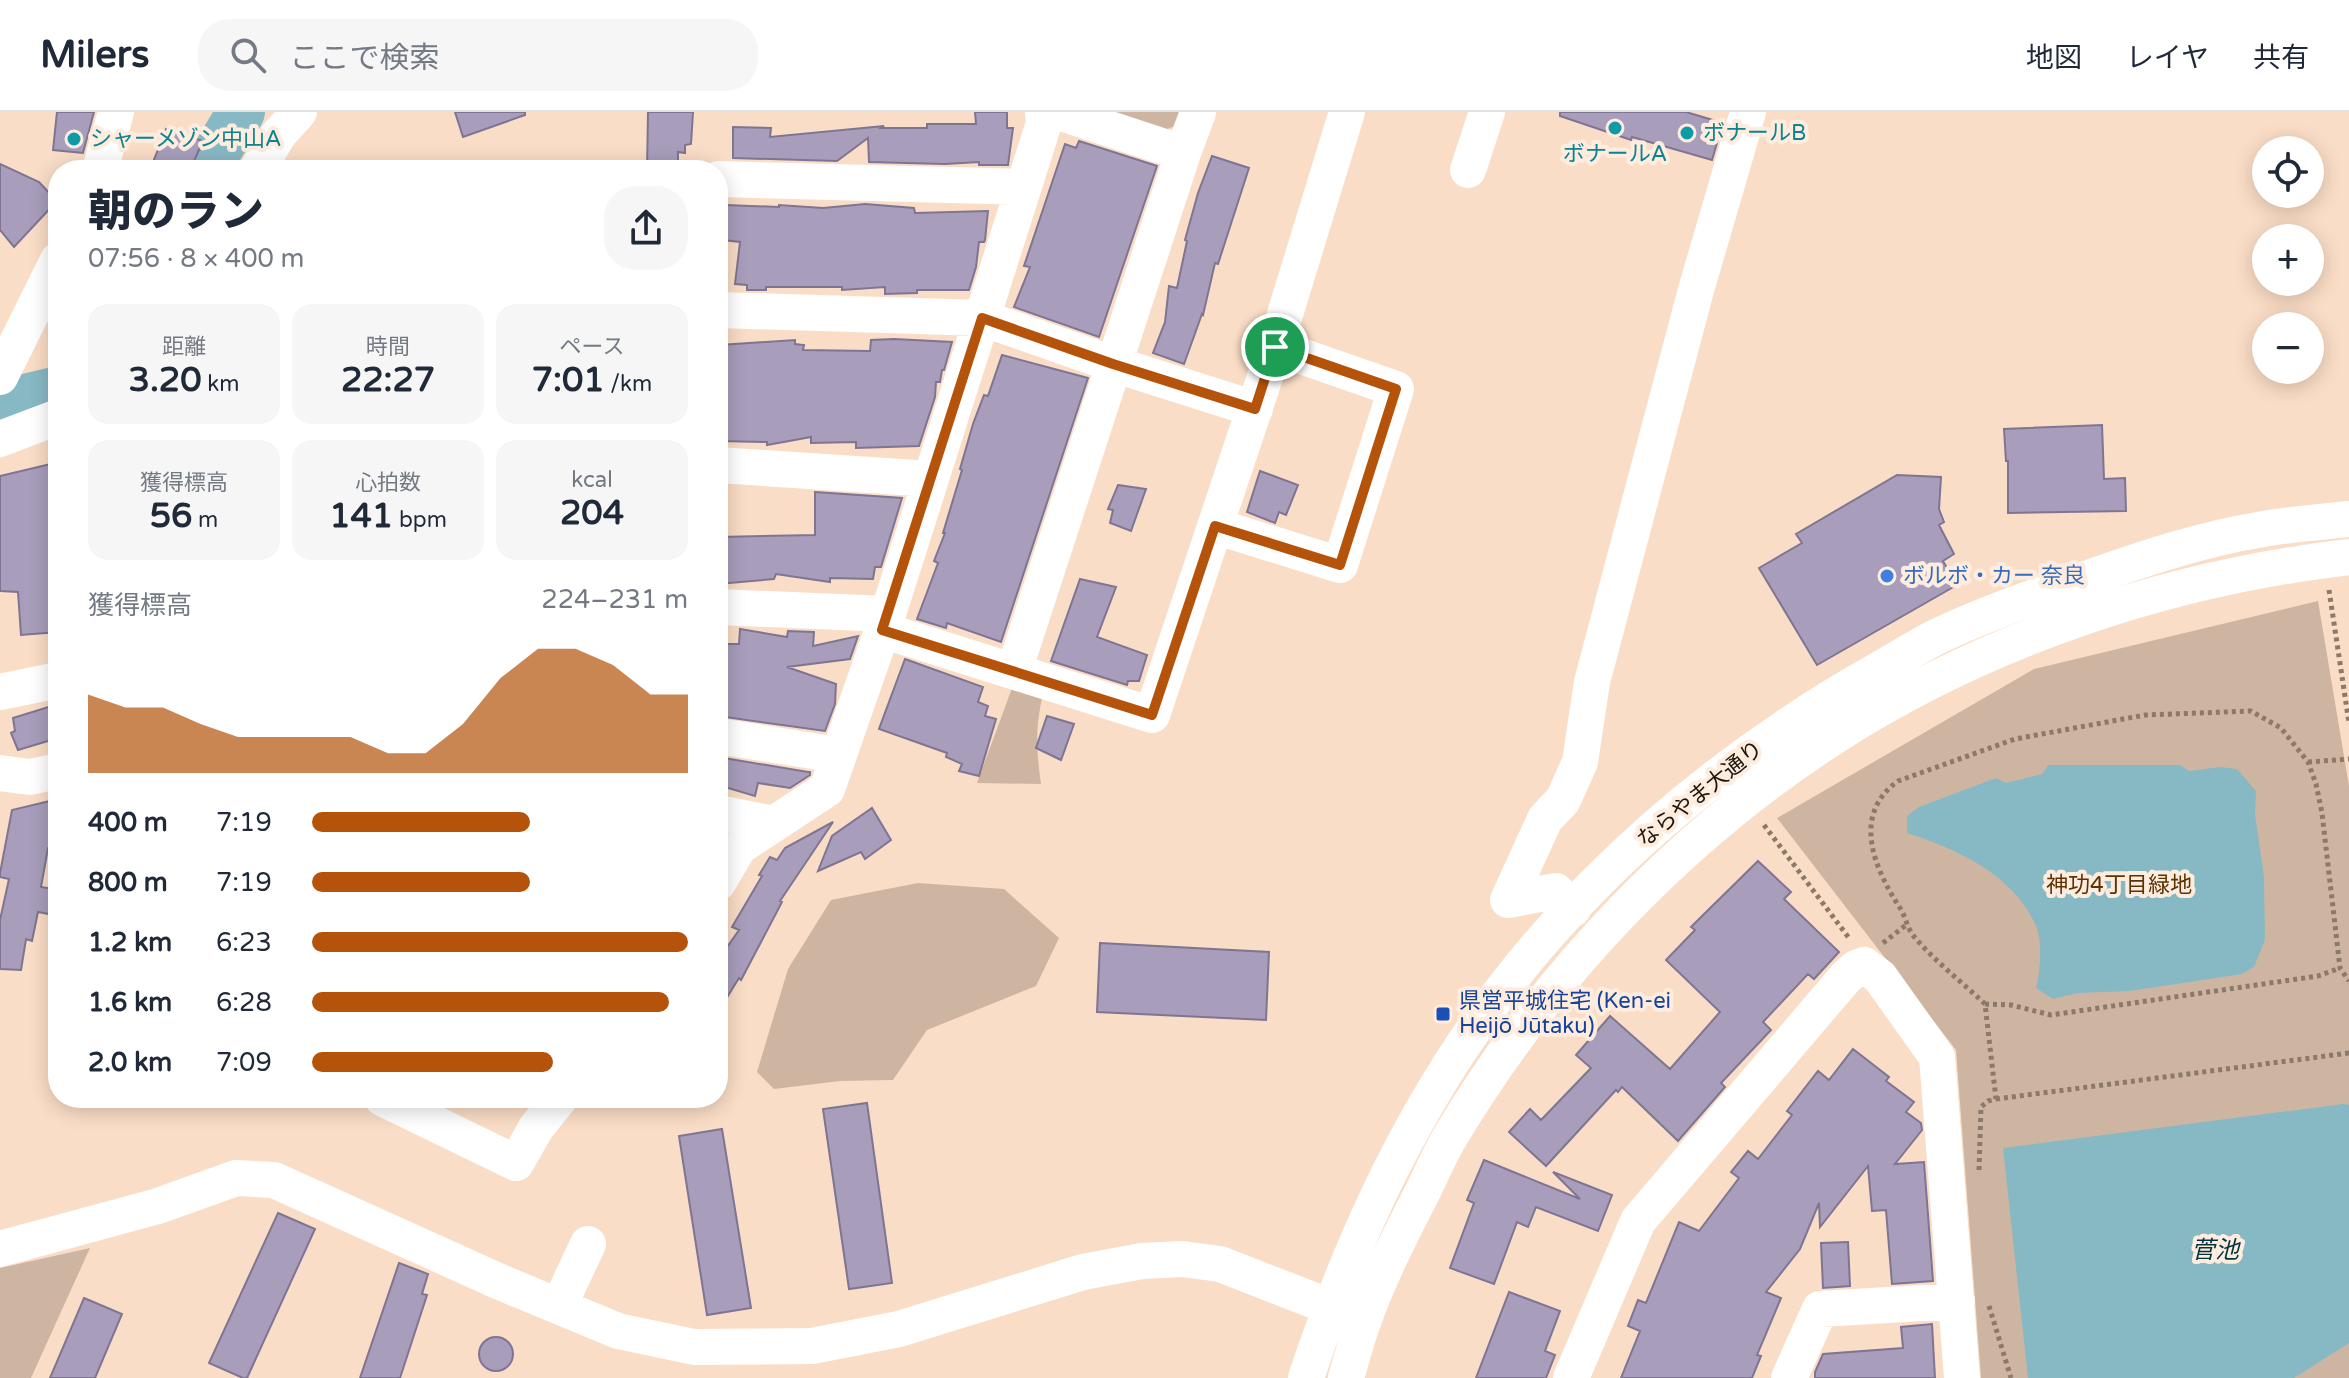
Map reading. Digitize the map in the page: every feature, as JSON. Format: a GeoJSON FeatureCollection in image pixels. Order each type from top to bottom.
{"type":"FeatureCollection","features":[{"type":"Feature","properties":{"kind":"street"},"geometry":{"type":"LineString","coordinates":[[103,160],[116,112]]}},
{"type":"Feature","properties":{"kind":"street"},"geometry":{"type":"LineString","coordinates":[[263,160],[279,134],[299,112]]}},
{"type":"Feature","properties":{"kind":"street"},"geometry":{"type":"LineString","coordinates":[[728,866],[739,847],[827,789],[931,479],[1044,123],[1043,112]]}},
{"type":"Feature","properties":{"kind":"street"},"geometry":{"type":"LineString","coordinates":[[1058,112],[1183,153]]}},
{"type":"Feature","properties":{"kind":"street"},"geometry":{"type":"LineString","coordinates":[[1014,671],[1198,112]]}},
{"type":"Feature","properties":{"kind":"street"},"geometry":{"type":"LineString","coordinates":[[728,608],[885,622],[1014,671],[1152,715],[1255,409],[1348,112]]}},
{"type":"Feature","properties":{"kind":"street"},"geometry":{"type":"LineString","coordinates":[[1468,170],[1487,112]]}},
{"type":"Feature","properties":{"kind":"street"},"geometry":{"type":"LineString","coordinates":[[1573,909],[1556,891],[1508,900],[1545,819],[1563,800],[1580,762],[1592,682],[1696,290],[1748,112]]}},
{"type":"Feature","properties":{"kind":"street"},"geometry":{"type":"LineString","coordinates":[[728,179],[1024,187]]}},
{"type":"Feature","properties":{"kind":"street"},"geometry":{"type":"LineString","coordinates":[[0,377],[48,280]]}},
{"type":"Feature","properties":{"kind":"street"},"geometry":{"type":"LineString","coordinates":[[728,310],[982,318],[1255,409]]}},
{"type":"Feature","properties":{"kind":"street"},"geometry":{"type":"LineString","coordinates":[[1215,526],[1340,565],[1396,389],[1275,347]]}},
{"type":"Feature","properties":{"kind":"street"},"geometry":{"type":"LineString","coordinates":[[0,390],[8,433],[48,420]]}},
{"type":"Feature","properties":{"kind":"street"},"geometry":{"type":"LineString","coordinates":[[728,466],[931,479]]}},
{"type":"Feature","properties":{"kind":"street","name":"ならやま大通り"},"geometry":{"type":"LineString","coordinates":[[1306,1378],[1329,1307],[1383,1183],[1442,1079],[1479,1023],[1519,971],[1617,862],[1708,782],[1818,704],[1935,638],[2003,608],[2149,557],[2263,529],[2349,519]]}},
{"type":"Feature","properties":{"kind":"street","name":"ならやま大通り"},"geometry":{"type":"LineString","coordinates":[[1346,1378],[1364,1320],[1391,1255],[1451,1134],[1521,1029],[1620,912],[1685,851],[1747,800],[1838,734],[1966,664],[2025,639],[2163,591],[2268,570],[2338,570]]}},
{"type":"Feature","properties":{"kind":"street"},"geometry":{"type":"LineString","coordinates":[[0,692],[48,682]]}},
{"type":"Feature","properties":{"kind":"street"},"geometry":{"type":"LineString","coordinates":[[728,738],[838,755]]}},
{"type":"Feature","properties":{"kind":"street"},"geometry":{"type":"LineString","coordinates":[[0,773],[30,777],[48,773]]}},
{"type":"Feature","properties":{"kind":"street"},"geometry":{"type":"LineString","coordinates":[[728,815],[774,824]]}},
{"type":"Feature","properties":{"kind":"street"},"geometry":{"type":"LineString","coordinates":[[1571,1378],[1638,1221],[1846,977],[1864,965],[1880,977],[1937,1057],[1962,1378]]}},
{"type":"Feature","properties":{"kind":"street"},"geometry":{"type":"LineString","coordinates":[[403,1108],[516,1163],[536,1128],[552,1108]]}},
{"type":"Feature","properties":{"kind":"street"},"geometry":{"type":"LineString","coordinates":[[0,1249],[158,1206],[236,1178],[274,1180],[618,1331],[694,1347],[812,1346],[899,1329],[1083,1272],[1142,1261],[1182,1259],[1220,1264],[1364,1320]]}},
{"type":"Feature","properties":{"kind":"street"},"geometry":{"type":"LineString","coordinates":[[559,1306],[588,1244]]}},
{"type":"Feature","properties":{"kind":"street"},"geometry":{"type":"LineString","coordinates":[[1789,1378],[1820,1309],[1957,1301]]}},
{"type":"Feature","properties":{"kind":"path"},"geometry":{"type":"LineString","coordinates":[[2338,570],[2349,723]]}},
{"type":"Feature","properties":{"kind":"path"},"geometry":{"type":"LineString","coordinates":[[1906,925],[1902,911],[1889,894],[1878,869],[1872,842],[1871,823],[1875,805],[1885,790],[1898,781],[2015,739],[2145,715],[2251,711],[2281,728],[2308,762],[2316,784],[2340,968],[2349,981]]}},
{"type":"Feature","properties":{"kind":"path"},"geometry":{"type":"LineString","coordinates":[[2308,762],[2349,759]]}},
{"type":"Feature","properties":{"kind":"path"},"geometry":{"type":"LineString","coordinates":[[1759,818],[1856,946]]}},
{"type":"Feature","properties":{"kind":"path"},"geometry":{"type":"LineString","coordinates":[[1985,1004],[2011,1005],[2051,1015],[2318,976],[2340,968]]}},
{"type":"Feature","properties":{"kind":"path"},"geometry":{"type":"LineString","coordinates":[[1996,1099],[2349,1053]]}},
{"type":"Feature","properties":{"kind":"green space"},"geometry":{"type":"Polygon","coordinates":[[[1096,112],[1187,112],[1183,123],[1162,131],[1096,112]]]}},
{"type":"Feature","properties":{"kind":"green space","name":"神功4丁目緑地"},"geometry":{"type":"Polygon","coordinates":[[[2318,601],[2349,786],[2349,1378],[1981,1378],[1956,1050],[1777,818],[2034,669],[2318,601]]]}},
{"type":"Feature","properties":{"kind":"green space"},"geometry":{"type":"Polygon","coordinates":[[[1015,680],[1044,690],[1037,737],[1041,784],[977,783],[1015,680]]]}},
{"type":"Feature","properties":{"kind":"green space"},"geometry":{"type":"Polygon","coordinates":[[[918,883],[1004,889],[1059,938],[1036,986],[927,1030],[893,1080],[840,1081],[774,1089],[757,1072],[788,969],[831,900],[918,883]]]}},
{"type":"Feature","properties":{"kind":"green space"},"geometry":{"type":"Polygon","coordinates":[[[90,1248],[31,1378],[0,1378],[0,1268],[90,1248]]]}},
{"type":"Feature","properties":{"kind":"water"},"geometry":{"type":"Polygon","coordinates":[[[2048,765],[2180,765],[2189,771],[2220,767],[2237,769],[2256,791],[2255,814],[2264,877],[2265,940],[2254,967],[2242,974],[2130,991],[2078,993],[2053,999],[2036,988],[2040,941],[2036,926],[2014,892],[1999,878],[1964,856],[1907,833],[1907,816],[1919,807],[1996,778],[2006,783],[2042,774],[2048,765]]]}},
{"type":"Feature","properties":{"kind":"water","name":"菅池"},"geometry":{"type":"Polygon","coordinates":[[[2349,1105],[2349,1343],[2294,1378],[2028,1378],[2003,1148],[2349,1105]]]}},
{"type":"Feature","properties":{"kind":"building","name":"シャーメゾン中山A"},"geometry":{"type":"Polygon","coordinates":[[[57,112],[94,112],[83,153],[53,150],[57,112]]]}},
{"type":"Feature","properties":{"kind":"building"},"geometry":{"type":"Polygon","coordinates":[[[455,112],[525,112],[525,115],[463,137],[455,112]]]}},
{"type":"Feature","properties":{"kind":"building"},"geometry":{"type":"Polygon","coordinates":[[[648,112],[693,112],[691,144],[685,145],[685,153],[678,152],[678,160],[647,160],[648,112]]]}},
{"type":"Feature","properties":{"kind":"building"},"geometry":{"type":"Polygon","coordinates":[[[975,112],[1007,112],[1007,128],[1013,128],[1008,165],[869,162],[868,138],[837,161],[733,158],[733,127],[771,128],[770,137],[884,126],[881,128],[927,128],[927,124],[976,124],[975,112]]]}},
{"type":"Feature","properties":{"kind":"building"},"geometry":{"type":"Polygon","coordinates":[[[1560,112],[1686,112],[1723,123],[1712,160],[1632,137],[1631,140],[1560,116],[1560,112]]]}},
{"type":"Feature","properties":{"kind":"building"},"geometry":{"type":"Polygon","coordinates":[[[166,129],[203,141],[194,160],[154,160],[166,129]]]}},
{"type":"Feature","properties":{"kind":"building"},"geometry":{"type":"Polygon","coordinates":[[[1079,141],[1157,166],[1099,337],[1014,307],[1030,267],[1024,266],[1065,144],[1076,148],[1079,141]]]}},
{"type":"Feature","properties":{"kind":"building"},"geometry":{"type":"Polygon","coordinates":[[[1212,156],[1249,168],[1218,264],[1215,263],[1203,315],[1184,364],[1153,353],[1165,322],[1169,286],[1177,288],[1185,240],[1212,156]]]}},
{"type":"Feature","properties":{"kind":"building"},"geometry":{"type":"Polygon","coordinates":[[[0,164],[39,182],[48,192],[48,211],[14,247],[0,230],[0,164]]]}},
{"type":"Feature","properties":{"kind":"building"},"geometry":{"type":"Polygon","coordinates":[[[865,204],[914,208],[915,213],[988,211],[985,240],[979,242],[969,290],[917,290],[917,293],[885,294],[885,287],[842,290],[842,287],[766,287],[766,290],[747,290],[747,285],[735,284],[740,242],[728,241],[728,205],[823,208],[865,204]]]}},
{"type":"Feature","properties":{"kind":"building"},"geometry":{"type":"Polygon","coordinates":[[[795,340],[795,344],[804,345],[803,350],[870,351],[871,340],[952,342],[940,382],[936,382],[935,397],[919,446],[856,448],[856,442],[811,443],[811,437],[767,445],[767,442],[728,441],[728,344],[795,340]]]}},
{"type":"Feature","properties":{"kind":"building"},"geometry":{"type":"Polygon","coordinates":[[[1002,355],[1088,378],[1001,642],[947,623],[946,628],[917,619],[938,563],[934,561],[945,533],[973,424],[984,395],[988,396],[1002,355]]]}},
{"type":"Feature","properties":{"kind":"building"},"geometry":{"type":"Polygon","coordinates":[[[2102,425],[2104,479],[2125,478],[2126,511],[2008,513],[2008,461],[2004,429],[2102,425]]]}},
{"type":"Feature","properties":{"kind":"building"},"geometry":{"type":"Polygon","coordinates":[[[48,465],[48,633],[21,635],[18,592],[0,591],[0,476],[48,465]]]}},
{"type":"Feature","properties":{"kind":"building"},"geometry":{"type":"Polygon","coordinates":[[[1260,471],[1298,485],[1286,515],[1279,512],[1275,523],[1247,512],[1260,471]]]}},
{"type":"Feature","properties":{"kind":"building","name":"ボルボ・カー 奈良"},"geometry":{"type":"Polygon","coordinates":[[[1897,475],[1941,477],[1939,509],[1944,522],[1939,525],[1954,554],[1943,561],[1957,585],[1817,665],[1759,568],[1802,543],[1796,534],[1897,475]]]}},
{"type":"Feature","properties":{"kind":"building"},"geometry":{"type":"Polygon","coordinates":[[[1118,485],[1146,489],[1131,531],[1110,523],[1113,510],[1108,509],[1118,485]]]}},
{"type":"Feature","properties":{"kind":"building"},"geometry":{"type":"Polygon","coordinates":[[[815,492],[902,498],[881,567],[875,567],[873,579],[830,578],[830,582],[776,574],[774,579],[728,583],[728,537],[815,535],[815,492]]]}},
{"type":"Feature","properties":{"kind":"building"},"geometry":{"type":"Polygon","coordinates":[[[1080,579],[1116,587],[1097,637],[1147,655],[1139,681],[1128,681],[1127,685],[1051,661],[1080,579]]]}},
{"type":"Feature","properties":{"kind":"building"},"geometry":{"type":"Polygon","coordinates":[[[740,629],[787,637],[788,631],[814,632],[813,646],[858,636],[850,659],[787,667],[836,684],[835,704],[825,731],[728,717],[728,644],[739,644],[740,629]]]}},
{"type":"Feature","properties":{"kind":"building"},"geometry":{"type":"Polygon","coordinates":[[[905,659],[983,687],[978,702],[988,706],[985,716],[996,719],[979,776],[959,771],[962,764],[946,757],[947,753],[879,729],[905,659]]]}},
{"type":"Feature","properties":{"kind":"building"},"geometry":{"type":"Polygon","coordinates":[[[48,707],[48,741],[18,750],[11,733],[15,731],[13,718],[48,707]]]}},
{"type":"Feature","properties":{"kind":"building"},"geometry":{"type":"Polygon","coordinates":[[[1047,716],[1074,724],[1061,760],[1036,748],[1047,716]]]}},
{"type":"Feature","properties":{"kind":"building"},"geometry":{"type":"Polygon","coordinates":[[[728,759],[810,772],[790,788],[758,783],[755,796],[728,788],[728,759]]]}},
{"type":"Feature","properties":{"kind":"building"},"geometry":{"type":"Polygon","coordinates":[[[48,801],[48,848],[41,887],[48,888],[48,914],[38,912],[32,941],[26,939],[21,970],[0,969],[0,920],[9,879],[0,877],[0,873],[12,810],[48,801]]]}},
{"type":"Feature","properties":{"kind":"building"},"geometry":{"type":"Polygon","coordinates":[[[872,808],[891,840],[865,859],[861,852],[818,871],[832,836],[872,808]]]}},
{"type":"Feature","properties":{"kind":"building"},"geometry":{"type":"Polygon","coordinates":[[[833,822],[780,901],[741,980],[739,978],[728,996],[728,946],[739,930],[732,927],[770,857],[777,860],[785,848],[833,822]]]}},
{"type":"Feature","properties":{"kind":"building"},"geometry":{"type":"Polygon","coordinates":[[[1758,861],[1791,892],[1784,899],[1839,952],[1814,979],[1808,974],[1763,1022],[1771,1030],[1721,1083],[1725,1087],[1678,1141],[1622,1087],[1546,1166],[1509,1132],[1530,1109],[1541,1120],[1591,1068],[1576,1055],[1610,1016],[1670,1069],[1720,1012],[1666,960],[1695,930],[1691,927],[1758,861]]]}},
{"type":"Feature","properties":{"kind":"building"},"geometry":{"type":"Polygon","coordinates":[[[1100,943],[1269,952],[1266,1020],[1097,1012],[1100,943]]]}},
{"type":"Feature","properties":{"kind":"building"},"geometry":{"type":"Polygon","coordinates":[[[1853,1049],[1889,1077],[1886,1081],[1914,1102],[1906,1112],[1921,1123],[1922,1130],[1895,1164],[1924,1162],[1933,1281],[1892,1284],[1886,1210],[1872,1211],[1868,1166],[1820,1227],[1819,1203],[1800,1249],[1766,1292],[1781,1298],[1757,1355],[1761,1356],[1752,1378],[1621,1378],[1640,1331],[1628,1326],[1638,1300],[1646,1303],[1679,1222],[1699,1231],[1739,1178],[1731,1172],[1748,1151],[1758,1159],[1792,1115],[1787,1111],[1818,1071],[1829,1080],[1853,1049]]]}},
{"type":"Feature","properties":{"kind":"building"},"geometry":{"type":"Polygon","coordinates":[[[867,1103],[892,1283],[849,1289],[823,1109],[867,1103]]]}},
{"type":"Feature","properties":{"kind":"building"},"geometry":{"type":"Polygon","coordinates":[[[722,1129],[751,1308],[707,1315],[679,1136],[722,1129]]]}},
{"type":"Feature","properties":{"kind":"building"},"geometry":{"type":"Polygon","coordinates":[[[1484,1160],[1580,1199],[1553,1172],[1612,1195],[1598,1231],[1536,1207],[1528,1227],[1517,1222],[1494,1284],[1450,1268],[1474,1203],[1467,1200],[1484,1160]]]}},
{"type":"Feature","properties":{"kind":"building"},"geometry":{"type":"Polygon","coordinates":[[[278,1213],[315,1229],[247,1378],[243,1378],[209,1363],[278,1213]]]}},
{"type":"Feature","properties":{"kind":"building"},"geometry":{"type":"Polygon","coordinates":[[[1848,1242],[1850,1286],[1823,1288],[1821,1243],[1848,1242]]]}},
{"type":"Feature","properties":{"kind":"building"},"geometry":{"type":"Polygon","coordinates":[[[399,1263],[428,1274],[422,1294],[427,1295],[400,1378],[360,1378],[399,1263]]]}},
{"type":"Feature","properties":{"kind":"building"},"geometry":{"type":"Polygon","coordinates":[[[1509,1292],[1560,1311],[1545,1351],[1555,1355],[1546,1378],[1476,1378],[1509,1292]]]}},
{"type":"Feature","properties":{"kind":"building"},"geometry":{"type":"Polygon","coordinates":[[[84,1298],[122,1314],[95,1378],[50,1378],[84,1298]]]}},
{"type":"Feature","properties":{"kind":"building"},"geometry":{"type":"Polygon","coordinates":[[[1932,1324],[1935,1378],[1815,1378],[1823,1354],[1903,1348],[1901,1327],[1932,1324]]]}},
{"type":"Feature","properties":{"kind":"building"},"geometry":{"type":"Polygon","coordinates":[[[496,1337],[508,1342],[513,1354],[508,1366],[496,1371],[484,1366],[479,1354],[484,1342],[496,1337]]]}},
{"type":"Feature","properties":{"kind":"waterway"},"geometry":{"type":"LineString","coordinates":[[212,160],[241,112]]}},
{"type":"Feature","properties":{"kind":"waterway"},"geometry":{"type":"LineString","coordinates":[[0,404],[48,392]]}},
{"type":"Feature","properties":{"kind":"place","name":"ボナールA"},"geometry":{"type":"Point","coordinates":[1615,128]}},
{"type":"Feature","properties":{"kind":"place","name":"ボナールB"},"geometry":{"type":"Point","coordinates":[1687,133]}},
{"type":"Feature","properties":{"kind":"place","name":"シャーメゾン中山A"},"geometry":{"type":"Point","coordinates":[74,139]}},
{"type":"Feature","properties":{"kind":"place","name":"ボルボ・カー 奈良"},"geometry":{"type":"Point","coordinates":[1887,576]}},
{"type":"Feature","properties":{"kind":"place","name":"県営平城住宅 (Ken-ei Heijō Jūtaku)"},"geometry":{"type":"Point","coordinates":[1443,1014]}},
{"type":"Feature","properties":{"kind":"route"},"geometry":{"type":"LineString","coordinates":[[982,318],[1255,409],[1275,347],[1396,389],[1340,565],[1215,526],[1152,715],[882,630],[982,318]]}}]}
